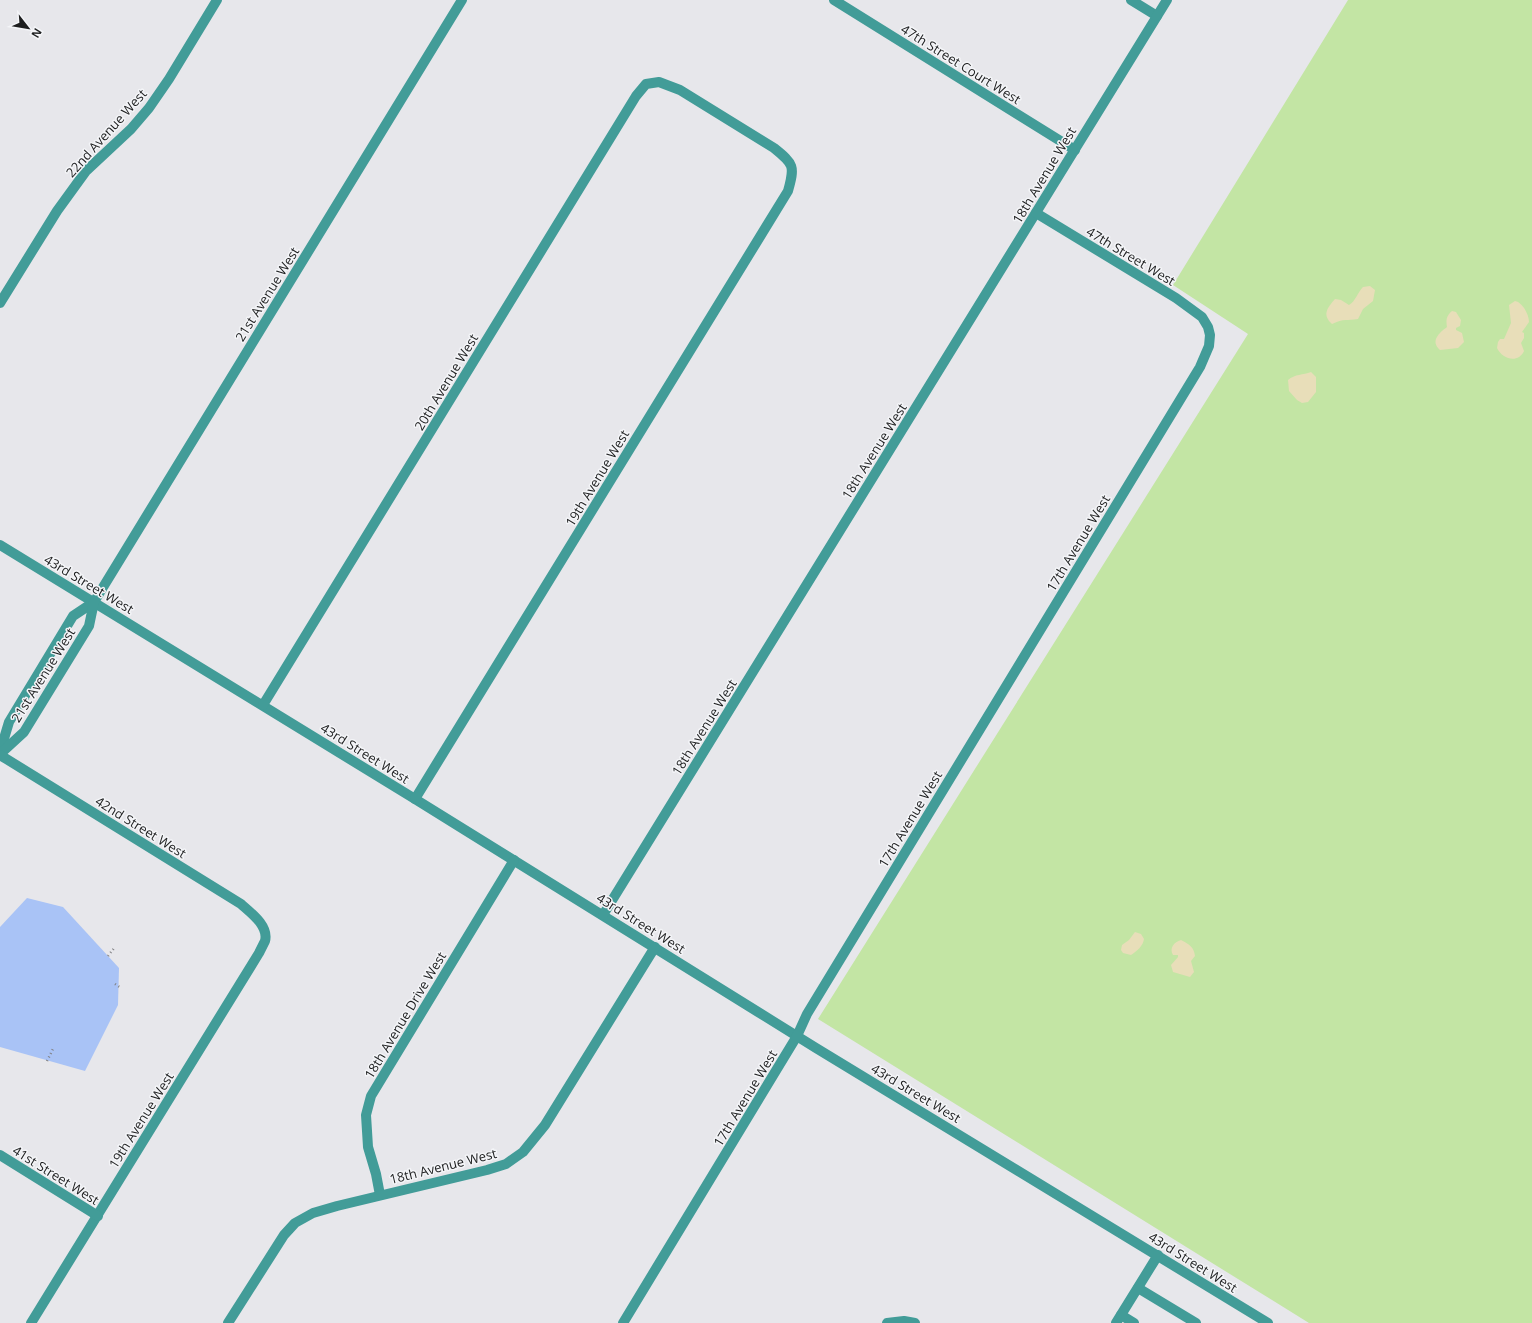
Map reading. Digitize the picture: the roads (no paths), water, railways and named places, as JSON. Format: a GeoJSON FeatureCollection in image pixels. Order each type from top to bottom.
{"type":"FeatureCollection","features":[{"type":"Feature","properties":{"kind":"street","name":"22nd Avenue West"},"geometry":{"type":"LineString","coordinates":[[0,303],[57,211],[86,171],[131,129],[149,108],[169,79],[217,0]]}},
{"type":"Feature","properties":{"kind":"street","name":"21st Avenue West"},"geometry":{"type":"LineString","coordinates":[[0,753],[24,732],[89,626],[94,602],[462,0]]}},
{"type":"Feature","properties":{"kind":"street","name":"47th Street Court West"},"geometry":{"type":"LineString","coordinates":[[834,0],[1075,150]]}},
{"type":"Feature","properties":{"kind":"street"},"geometry":{"type":"LineString","coordinates":[[1131,0],[1157,16]]}},
{"type":"Feature","properties":{"kind":"street","name":"18th Avenue West"},"geometry":{"type":"LineString","coordinates":[[603,915],[1167,0]]}},
{"type":"Feature","properties":{"kind":"street","name":"19th Avenue West"},"geometry":{"type":"LineString","coordinates":[[416,799],[788,191],[793,173],[788,159],[774,148],[680,90],[659,82]]}},
{"type":"Feature","properties":{"kind":"street","name":"20th Avenue West"},"geometry":{"type":"LineString","coordinates":[[263,705],[636,96],[646,84],[659,82]]}},
{"type":"Feature","properties":{"kind":"street","name":"47th Street West"},"geometry":{"type":"LineString","coordinates":[[1036,213],[1176,298],[1202,317],[1208,327]]}},
{"type":"Feature","properties":{"kind":"street","name":"17th Avenue West"},"geometry":{"type":"LineString","coordinates":[[623,1323],[797,1036],[807,1014],[1200,367],[1209,346],[1210,335],[1208,327]]}},
{"type":"Feature","properties":{"kind":"street","name":"43rd Street West"},"geometry":{"type":"LineString","coordinates":[[0,545],[416,799],[797,1036],[1268,1323]]}},
{"type":"Feature","properties":{"kind":"street","name":"21st Avenue West"},"geometry":{"type":"LineString","coordinates":[[0,753],[9,722],[73,616],[94,602]]}},
{"type":"Feature","properties":{"kind":"street","name":"42nd Street West"},"geometry":{"type":"LineString","coordinates":[[0,753],[241,904],[263,927]]}},
{"type":"Feature","properties":{"kind":"street","name":"18th Avenue Drive West"},"geometry":{"type":"LineString","coordinates":[[380,1195],[376,1174],[368,1147],[366,1115],[371,1096],[514,860]]}},
{"type":"Feature","properties":{"kind":"street","name":"19th Avenue West"},"geometry":{"type":"LineString","coordinates":[[31,1323],[259,953],[265,940],[263,927]]}},
{"type":"Feature","properties":{"kind":"street","name":"18th Avenue West"},"geometry":{"type":"LineString","coordinates":[[228,1323],[279,1242],[295,1223],[313,1213],[380,1195],[487,1170],[506,1164],[523,1152],[545,1125],[655,947]]}},
{"type":"Feature","properties":{"kind":"street","name":"41st Street West"},"geometry":{"type":"LineString","coordinates":[[0,1155],[98,1216]]}},
{"type":"Feature","properties":{"kind":"street"},"geometry":{"type":"LineString","coordinates":[[1134,1323],[1119,1319],[1158,1255]]}},
{"type":"Feature","properties":{"kind":"street"},"geometry":{"type":"LineString","coordinates":[[1138,1288],[1196,1323]]}},
{"type":"Feature","properties":{"kind":"street"},"geometry":{"type":"LineString","coordinates":[[887,1323],[904,1321],[915,1323]]}},
{"type":"Feature","properties":{"kind":"water"},"geometry":{"type":"Polygon","coordinates":[[[27,898],[63,907],[119,968],[118,1005],[85,1071],[0,1047],[0,927],[27,898]]]}}]}
